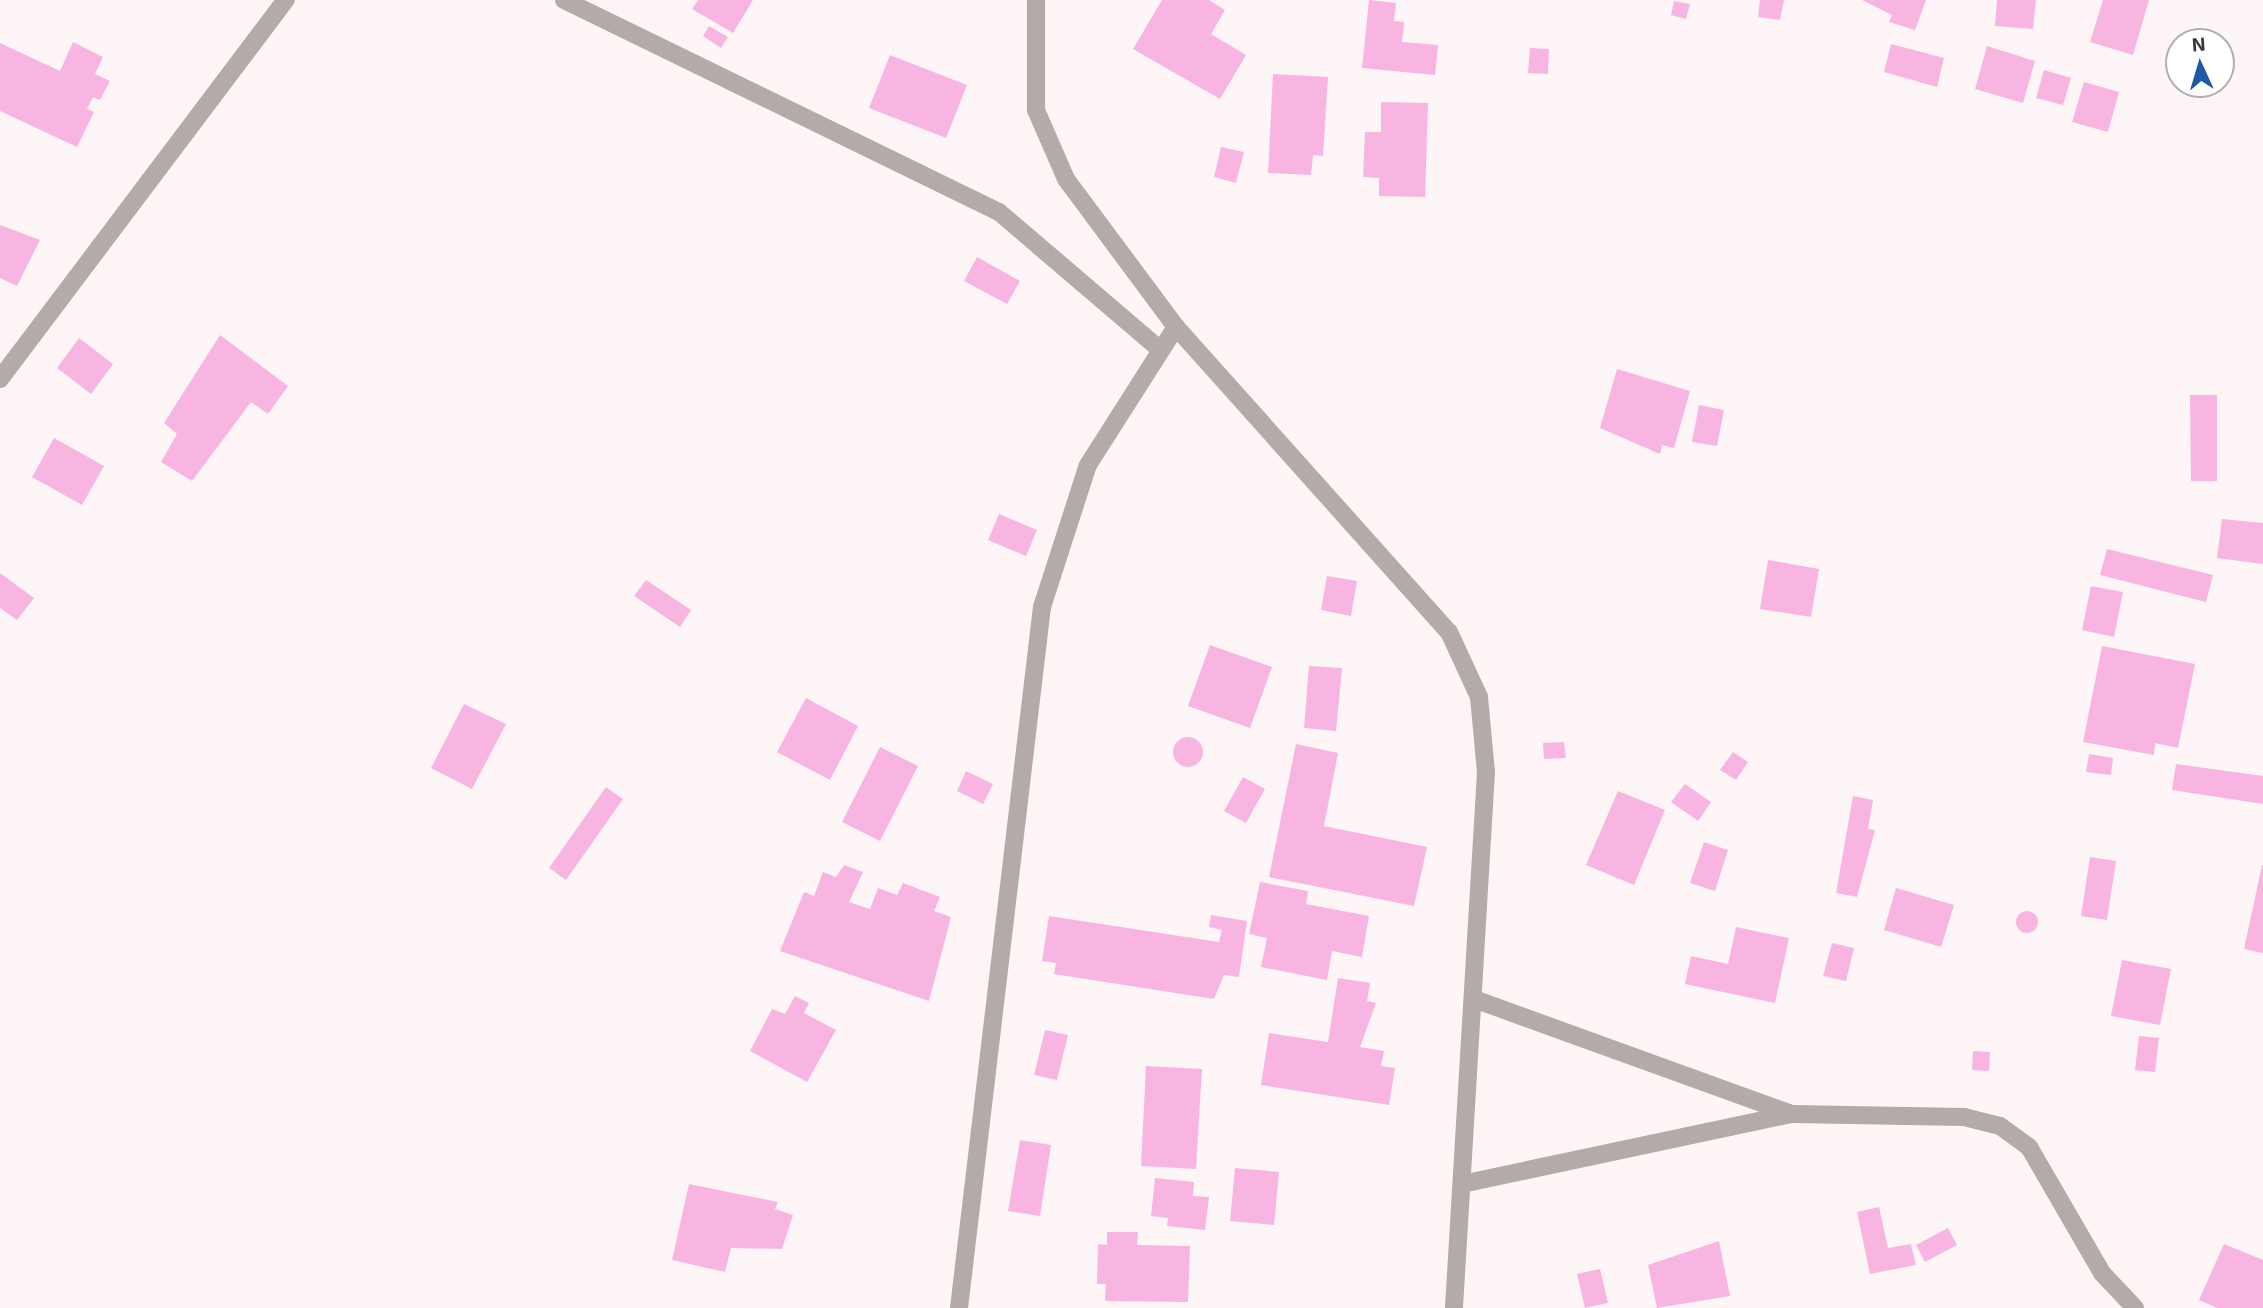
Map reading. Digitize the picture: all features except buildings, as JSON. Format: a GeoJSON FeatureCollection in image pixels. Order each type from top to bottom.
{"type":"FeatureCollection","features":[{"type":"Feature","properties":{"kind":"street"},"geometry":{"type":"LineString","coordinates":[[0,379],[286,0]]}},
{"type":"Feature","properties":{"kind":"street"},"geometry":{"type":"LineString","coordinates":[[564,0],[999,212],[1158,348]]}},
{"type":"Feature","properties":{"kind":"street"},"geometry":{"type":"LineString","coordinates":[[1036,0],[1034,86],[1044,134],[1066,179],[1175,327],[1450,632],[1479,697],[1486,772],[1454,1308]]}},
{"type":"Feature","properties":{"kind":"street"},"geometry":{"type":"LineString","coordinates":[[959,1308],[1042,607],[1088,465],[1158,348],[1175,327]]}},
{"type":"Feature","properties":{"kind":"street"},"geometry":{"type":"LineString","coordinates":[[1474,999],[1792,1114]]}},
{"type":"Feature","properties":{"kind":"street"},"geometry":{"type":"LineString","coordinates":[[1462,1184],[1792,1114],[1964,1117],[2016,1135],[2102,1273],[2135,1308]]}}]}
